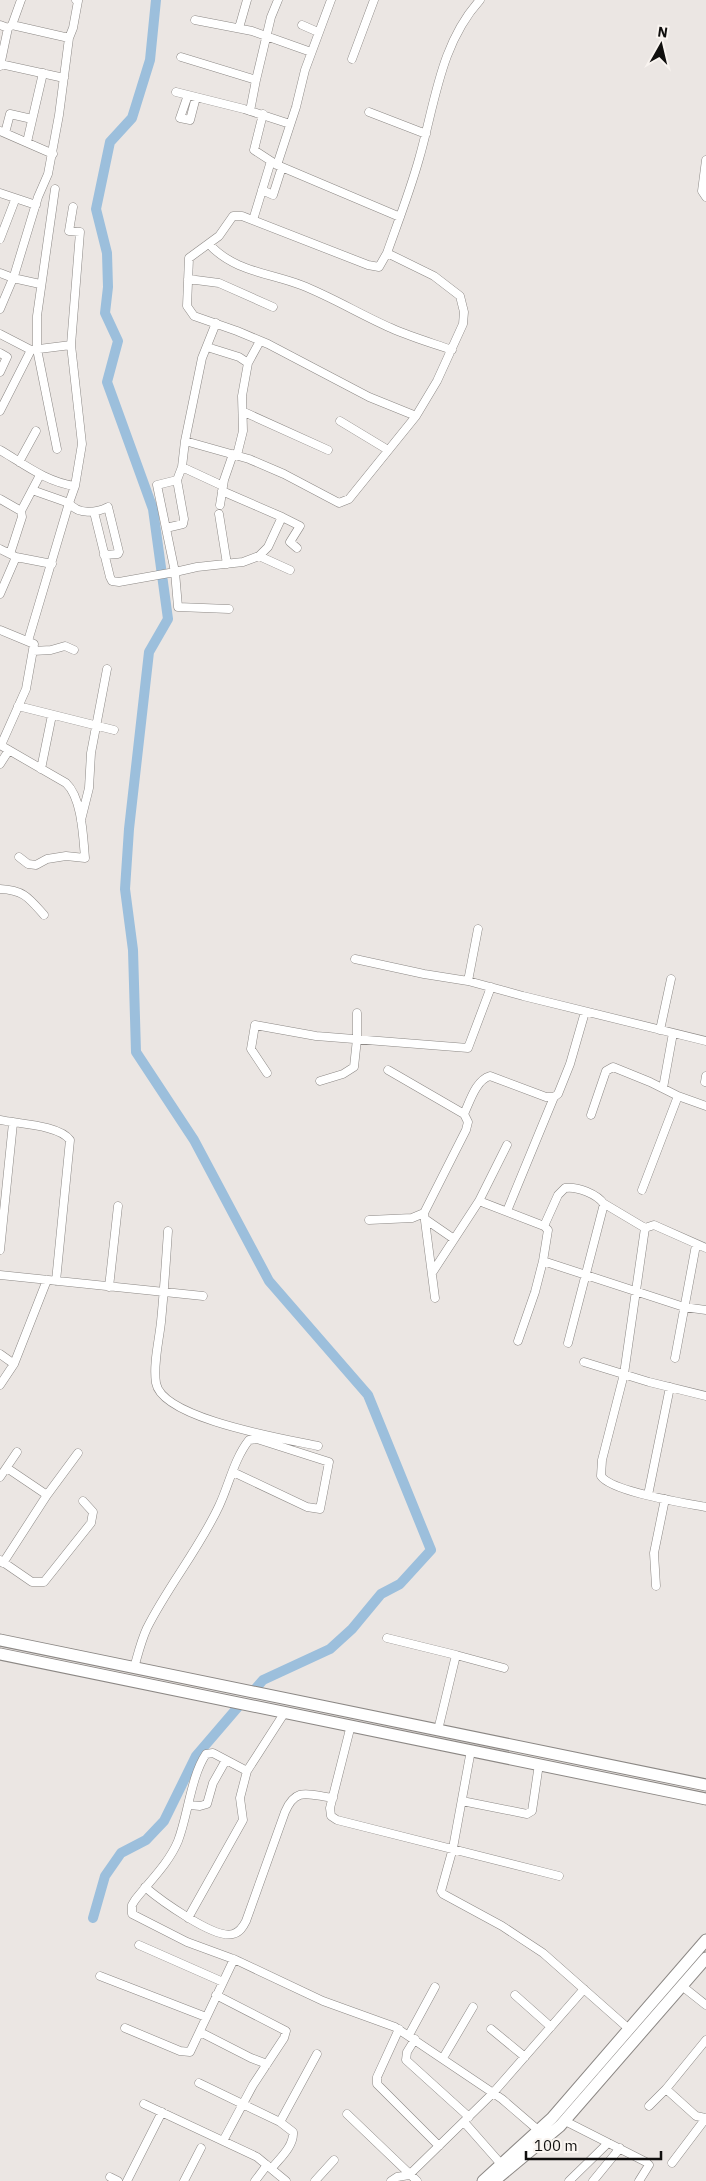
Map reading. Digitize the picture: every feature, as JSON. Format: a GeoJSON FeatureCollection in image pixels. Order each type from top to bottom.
{"type":"FeatureCollection","features":[{"type":"Feature","properties":{"kind":"main road"},"geometry":{"type":"LineString","coordinates":[[0,1640],[706,1785]]}},
{"type":"Feature","properties":{"kind":"main road"},"geometry":{"type":"LineString","coordinates":[[0,1654],[706,1799]]}},
{"type":"Feature","properties":{"kind":"main road"},"geometry":{"type":"LineString","coordinates":[[492,2179],[501,2164],[552,2118],[706,1940]]}},
{"type":"Feature","properties":{"kind":"main road"},"geometry":{"type":"LineString","coordinates":[[492,2179],[565,2121],[706,1958]]}},
{"type":"Feature","properties":{"kind":"street"},"geometry":{"type":"LineString","coordinates":[[21,0],[10,27],[0,65],[64,78]]}},
{"type":"Feature","properties":{"kind":"street"},"geometry":{"type":"LineString","coordinates":[[0,309],[13,278],[53,154],[69,38],[75,22],[78,1],[76,0]]}},
{"type":"Feature","properties":{"kind":"street"},"geometry":{"type":"LineString","coordinates":[[239,28],[247,0]]}},
{"type":"Feature","properties":{"kind":"street"},"geometry":{"type":"LineString","coordinates":[[250,110],[266,36],[278,0]]}},
{"type":"Feature","properties":{"kind":"street"},"geometry":{"type":"LineString","coordinates":[[262,190],[273,195],[277,164],[310,52],[331,0]]}},
{"type":"Feature","properties":{"kind":"street"},"geometry":{"type":"LineString","coordinates":[[352,59],[374,0]]}},
{"type":"Feature","properties":{"kind":"street"},"geometry":{"type":"LineString","coordinates":[[416,416],[369,398],[260,341],[194,316],[187,306],[189,258],[219,236],[233,216],[242,216],[368,265],[379,267],[387,254],[400,217],[426,134],[445,60],[455,35],[469,12],[480,0]]}},
{"type":"Feature","properties":{"kind":"street"},"geometry":{"type":"LineString","coordinates":[[195,20],[239,28],[310,52]]}},
{"type":"Feature","properties":{"kind":"street"},"geometry":{"type":"LineString","coordinates":[[0,25],[69,38]]}},
{"type":"Feature","properties":{"kind":"street"},"geometry":{"type":"LineString","coordinates":[[302,25],[318,32]]}},
{"type":"Feature","properties":{"kind":"street"},"geometry":{"type":"LineString","coordinates":[[181,57],[256,80]]}},
{"type":"Feature","properties":{"kind":"street"},"geometry":{"type":"LineString","coordinates":[[27,142],[43,73]]}},
{"type":"Feature","properties":{"kind":"street"},"geometry":{"type":"LineString","coordinates":[[176,92],[250,110],[290,124]]}},
{"type":"Feature","properties":{"kind":"street"},"geometry":{"type":"LineString","coordinates":[[180,118],[188,95]]}},
{"type":"Feature","properties":{"kind":"street"},"geometry":{"type":"LineString","coordinates":[[170,117],[190,120],[196,97]]}},
{"type":"Feature","properties":{"kind":"street"},"geometry":{"type":"LineString","coordinates":[[369,112],[426,134]]}},
{"type":"Feature","properties":{"kind":"street"},"geometry":{"type":"LineString","coordinates":[[32,119],[10,114],[3,132],[53,154]]}},
{"type":"Feature","properties":{"kind":"street"},"geometry":{"type":"LineString","coordinates":[[263,114],[254,150],[277,164],[400,217]]}},
{"type":"Feature","properties":{"kind":"street"},"geometry":{"type":"LineString","coordinates":[[706,160],[702,191],[706,198]]}},
{"type":"Feature","properties":{"kind":"street"},"geometry":{"type":"LineString","coordinates":[[253,220],[262,190],[277,164]]}},
{"type":"Feature","properties":{"kind":"street"},"geometry":{"type":"LineString","coordinates":[[55,189],[40,284],[34,350],[57,449]]}},
{"type":"Feature","properties":{"kind":"street"},"geometry":{"type":"LineString","coordinates":[[0,193],[15,200],[36,205]]}},
{"type":"Feature","properties":{"kind":"street"},"geometry":{"type":"LineString","coordinates":[[0,239],[15,200]]}},
{"type":"Feature","properties":{"kind":"street"},"geometry":{"type":"LineString","coordinates":[[28,641],[77,482],[82,444],[71,345],[80,232],[69,231],[73,207]]}},
{"type":"Feature","properties":{"kind":"street"},"geometry":{"type":"LineString","coordinates":[[209,244],[228,261],[264,275],[302,285],[391,328],[452,350]]}},
{"type":"Feature","properties":{"kind":"street"},"geometry":{"type":"LineString","coordinates":[[185,441],[235,454],[284,474],[339,502],[349,499],[416,416],[437,381],[463,324],[464,312],[460,296],[434,276],[387,254]]}},
{"type":"Feature","properties":{"kind":"street"},"geometry":{"type":"LineString","coordinates":[[0,272],[13,278],[40,284]]}},
{"type":"Feature","properties":{"kind":"street"},"geometry":{"type":"LineString","coordinates":[[188,279],[220,283],[272,308]]}},
{"type":"Feature","properties":{"kind":"street"},"geometry":{"type":"LineString","coordinates":[[166,528],[183,524],[184,519],[177,480],[182,467],[185,441],[202,358],[216,323]]}},
{"type":"Feature","properties":{"kind":"street"},"geometry":{"type":"LineString","coordinates":[[0,334],[34,350],[71,345]]}},
{"type":"Feature","properties":{"kind":"street"},"geometry":{"type":"LineString","coordinates":[[220,505],[222,489],[243,430],[244,412],[242,396],[248,363],[260,341]]}},
{"type":"Feature","properties":{"kind":"street"},"geometry":{"type":"LineString","coordinates":[[207,347],[248,363]]}},
{"type":"Feature","properties":{"kind":"street"},"geometry":{"type":"LineString","coordinates":[[0,411],[34,350]]}},
{"type":"Feature","properties":{"kind":"street"},"geometry":{"type":"LineString","coordinates":[[0,353],[7,357],[0,372]]}},
{"type":"Feature","properties":{"kind":"street"},"geometry":{"type":"LineString","coordinates":[[244,412],[328,450]]}},
{"type":"Feature","properties":{"kind":"street"},"geometry":{"type":"LineString","coordinates":[[340,421],[388,450]]}},
{"type":"Feature","properties":{"kind":"street"},"geometry":{"type":"LineString","coordinates":[[19,462],[36,431]]}},
{"type":"Feature","properties":{"kind":"street"},"geometry":{"type":"LineString","coordinates":[[0,450],[52,481],[75,486]]}},
{"type":"Feature","properties":{"kind":"street"},"geometry":{"type":"LineString","coordinates":[[182,467],[222,489],[300,526],[290,542],[297,548]]}},
{"type":"Feature","properties":{"kind":"street"},"geometry":{"type":"LineString","coordinates":[[0,594],[13,556],[22,517],[21,511],[40,475]]}},
{"type":"Feature","properties":{"kind":"street"},"geometry":{"type":"LineString","coordinates":[[177,480],[157,485],[166,528],[178,607],[229,609]]}},
{"type":"Feature","properties":{"kind":"street"},"geometry":{"type":"LineString","coordinates":[[32,490],[69,503],[78,510],[94,512],[108,507],[119,552],[118,554],[104,555]]}},
{"type":"Feature","properties":{"kind":"street"},"geometry":{"type":"LineString","coordinates":[[0,499],[21,511]]}},
{"type":"Feature","properties":{"kind":"street"},"geometry":{"type":"LineString","coordinates":[[94,512],[112,581],[119,582],[243,562],[259,556],[268,547],[282,517]]}},
{"type":"Feature","properties":{"kind":"street"},"geometry":{"type":"LineString","coordinates":[[219,514],[227,564]]}},
{"type":"Feature","properties":{"kind":"street"},"geometry":{"type":"LineString","coordinates":[[0,549],[13,556],[52,564]]}},
{"type":"Feature","properties":{"kind":"street"},"geometry":{"type":"LineString","coordinates":[[259,556],[290,570]]}},
{"type":"Feature","properties":{"kind":"street"},"geometry":{"type":"LineString","coordinates":[[0,630],[34,644],[26,689],[3,747],[0,764]]}},
{"type":"Feature","properties":{"kind":"street"},"geometry":{"type":"LineString","coordinates":[[33,651],[51,650],[60,646],[74,650]]}},
{"type":"Feature","properties":{"kind":"street"},"geometry":{"type":"LineString","coordinates":[[81,820],[89,788],[96,725],[106,669]]}},
{"type":"Feature","properties":{"kind":"street"},"geometry":{"type":"LineString","coordinates":[[18,706],[114,730]]}},
{"type":"Feature","properties":{"kind":"street"},"geometry":{"type":"LineString","coordinates":[[41,769],[52,715]]}},
{"type":"Feature","properties":{"kind":"street"},"geometry":{"type":"LineString","coordinates":[[3,747],[66,783],[73,790],[81,820],[85,858],[66,856],[47,859],[36,865],[28,864],[19,857]]}},
{"type":"Feature","properties":{"kind":"street"},"geometry":{"type":"LineString","coordinates":[[0,889],[21,892],[44,915]]}},
{"type":"Feature","properties":{"kind":"street"},"geometry":{"type":"LineString","coordinates":[[468,981],[478,929]]}},
{"type":"Feature","properties":{"kind":"street"},"geometry":{"type":"LineString","coordinates":[[355,959],[424,974],[468,981],[706,1041]]}},
{"type":"Feature","properties":{"kind":"street"},"geometry":{"type":"LineString","coordinates":[[660,1030],[671,979]]}},
{"type":"Feature","properties":{"kind":"street"},"geometry":{"type":"LineString","coordinates":[[267,1073],[251,1049],[255,1025],[316,1036],[468,1048],[491,987]]}},
{"type":"Feature","properties":{"kind":"street"},"geometry":{"type":"LineString","coordinates":[[507,1211],[570,1064],[585,1012]]}},
{"type":"Feature","properties":{"kind":"street"},"geometry":{"type":"LineString","coordinates":[[320,1081],[344,1074],[354,1067],[357,1013]]}},
{"type":"Feature","properties":{"kind":"street"},"geometry":{"type":"LineString","coordinates":[[663,1088],[673,1033]]}},
{"type":"Feature","properties":{"kind":"street"},"geometry":{"type":"LineString","coordinates":[[591,1115],[606,1070],[616,1067],[678,1096],[706,1106]]}},
{"type":"Feature","properties":{"kind":"street"},"geometry":{"type":"LineString","coordinates":[[388,1070],[464,1114],[468,1122],[466,1130],[424,1216],[435,1298]]}},
{"type":"Feature","properties":{"kind":"street"},"geometry":{"type":"LineString","coordinates":[[464,1114],[480,1082],[485,1077],[490,1076],[546,1098],[554,1098]]}},
{"type":"Feature","properties":{"kind":"street"},"geometry":{"type":"LineString","coordinates":[[706,1076],[706,1082]]}},
{"type":"Feature","properties":{"kind":"street"},"geometry":{"type":"LineString","coordinates":[[642,1190],[678,1096]]}},
{"type":"Feature","properties":{"kind":"street"},"geometry":{"type":"LineString","coordinates":[[0,1120],[54,1130],[66,1135],[70,1140],[56,1281]]}},
{"type":"Feature","properties":{"kind":"street"},"geometry":{"type":"LineString","coordinates":[[0,1250],[13,1123]]}},
{"type":"Feature","properties":{"kind":"street"},"geometry":{"type":"LineString","coordinates":[[432,1273],[479,1202],[507,1145]]}},
{"type":"Feature","properties":{"kind":"street"},"geometry":{"type":"LineString","coordinates":[[544,1226],[558,1195],[565,1188],[574,1188],[598,1198],[645,1228]]}},
{"type":"Feature","properties":{"kind":"street"},"geometry":{"type":"LineString","coordinates":[[479,1202],[544,1226],[548,1230],[535,1292],[518,1342]]}},
{"type":"Feature","properties":{"kind":"street"},"geometry":{"type":"LineString","coordinates":[[568,1343],[604,1209],[603,1202]]}},
{"type":"Feature","properties":{"kind":"street"},"geometry":{"type":"LineString","coordinates":[[109,1287],[118,1206]]}},
{"type":"Feature","properties":{"kind":"street"},"geometry":{"type":"LineString","coordinates":[[369,1220],[424,1216],[454,1239]]}},
{"type":"Feature","properties":{"kind":"street"},"geometry":{"type":"LineString","coordinates":[[645,1228],[654,1225],[706,1248]]}},
{"type":"Feature","properties":{"kind":"street"},"geometry":{"type":"LineString","coordinates":[[645,1228],[624,1374],[602,1460],[601,1476],[610,1483],[648,1495],[706,1507]]}},
{"type":"Feature","properties":{"kind":"street"},"geometry":{"type":"LineString","coordinates":[[168,1231],[156,1364],[156,1383],[159,1390],[178,1406],[228,1426],[318,1446]]}},
{"type":"Feature","properties":{"kind":"street"},"geometry":{"type":"LineString","coordinates":[[675,1358],[696,1245]]}},
{"type":"Feature","properties":{"kind":"street"},"geometry":{"type":"LineString","coordinates":[[543,1261],[684,1306],[706,1310]]}},
{"type":"Feature","properties":{"kind":"street"},"geometry":{"type":"LineString","coordinates":[[0,1275],[203,1296]]}},
{"type":"Feature","properties":{"kind":"street"},"geometry":{"type":"LineString","coordinates":[[0,1385],[14,1364],[47,1280]]}},
{"type":"Feature","properties":{"kind":"street"},"geometry":{"type":"LineString","coordinates":[[0,1354],[14,1364]]}},
{"type":"Feature","properties":{"kind":"street"},"geometry":{"type":"LineString","coordinates":[[584,1362],[706,1396]]}},
{"type":"Feature","properties":{"kind":"street"},"geometry":{"type":"LineString","coordinates":[[648,1495],[670,1387]]}},
{"type":"Feature","properties":{"kind":"street"},"geometry":{"type":"LineString","coordinates":[[134,1668],[148,1625],[219,1507],[233,1472],[243,1447],[249,1440],[257,1439],[329,1462],[320,1509],[307,1507],[233,1472]]}},
{"type":"Feature","properties":{"kind":"street"},"geometry":{"type":"LineString","coordinates":[[0,1477],[17,1452]]}},
{"type":"Feature","properties":{"kind":"street"},"geometry":{"type":"LineString","coordinates":[[78,1453],[47,1494],[2,1561],[32,1582],[39,1583],[47,1580],[92,1520],[92,1512],[83,1501]]}},
{"type":"Feature","properties":{"kind":"street"},"geometry":{"type":"LineString","coordinates":[[7,1468],[47,1494]]}},
{"type":"Feature","properties":{"kind":"street"},"geometry":{"type":"LineString","coordinates":[[656,1586],[654,1553],[665,1499]]}},
{"type":"Feature","properties":{"kind":"street"},"geometry":{"type":"LineString","coordinates":[[387,1638],[504,1668]]}},
{"type":"Feature","properties":{"kind":"street"},"geometry":{"type":"LineString","coordinates":[[438,1730],[456,1655]]}},
{"type":"Feature","properties":{"kind":"street"},"geometry":{"type":"LineString","coordinates":[[188,1918],[243,1820],[240,1798],[247,1771],[285,1712]]}},
{"type":"Feature","properties":{"kind":"street"},"geometry":{"type":"LineString","coordinates":[[351,1725],[330,1808],[332,1816],[337,1820],[559,1876]]}},
{"type":"Feature","properties":{"kind":"street"},"geometry":{"type":"LineString","coordinates":[[471,1750],[453,1848],[441,1886],[443,1894],[502,1926],[543,1953],[629,2029]]}},
{"type":"Feature","properties":{"kind":"street"},"geometry":{"type":"LineString","coordinates":[[247,1771],[213,1753],[206,1754],[197,1774],[190,1805],[177,1842],[170,1855],[132,1905],[132,1914],[187,1942],[234,1960],[322,2001],[399,2029],[493,2093],[538,2130]]}},
{"type":"Feature","properties":{"kind":"street"},"geometry":{"type":"LineString","coordinates":[[190,1805],[200,1806],[208,1804],[213,1783],[226,1760]]}},
{"type":"Feature","properties":{"kind":"street"},"geometry":{"type":"LineString","coordinates":[[462,1801],[527,1814],[532,1811],[534,1805],[539,1764]]}},
{"type":"Feature","properties":{"kind":"street"},"geometry":{"type":"LineString","coordinates":[[145,1887],[173,1910],[224,1934],[231,1935],[240,1930],[246,1921],[292,1798],[297,1795],[310,1794],[333,1798]]}},
{"type":"Feature","properties":{"kind":"street"},"geometry":{"type":"LineString","coordinates":[[139,1945],[223,1982]]}},
{"type":"Feature","properties":{"kind":"street"},"geometry":{"type":"LineString","coordinates":[[125,2028],[190,2052],[234,1960]]}},
{"type":"Feature","properties":{"kind":"street"},"geometry":{"type":"LineString","coordinates":[[100,1976],[206,2017]]}},
{"type":"Feature","properties":{"kind":"street"},"geometry":{"type":"LineString","coordinates":[[682,1986],[706,2005]]}},
{"type":"Feature","properties":{"kind":"street"},"geometry":{"type":"LineString","coordinates":[[435,1987],[412,2037],[406,2060],[466,2120],[501,2164]]}},
{"type":"Feature","properties":{"kind":"street"},"geometry":{"type":"LineString","coordinates":[[391,2181],[397,2177],[410,2174],[466,2120],[493,2093],[584,1989]]}},
{"type":"Feature","properties":{"kind":"street"},"geometry":{"type":"LineString","coordinates":[[516,1995],[551,2027]]}},
{"type":"Feature","properties":{"kind":"street"},"geometry":{"type":"LineString","coordinates":[[216,1996],[286,2032],[222,2141]]}},
{"type":"Feature","properties":{"kind":"street"},"geometry":{"type":"LineString","coordinates":[[443,2058],[473,2007]]}},
{"type":"Feature","properties":{"kind":"street"},"geometry":{"type":"LineString","coordinates":[[399,2029],[377,2077],[376,2084],[439,2146]]}},
{"type":"Feature","properties":{"kind":"street"},"geometry":{"type":"LineString","coordinates":[[491,2029],[525,2057]]}},
{"type":"Feature","properties":{"kind":"street"},"geometry":{"type":"LineString","coordinates":[[200,2032],[267,2064]]}},
{"type":"Feature","properties":{"kind":"street"},"geometry":{"type":"LineString","coordinates":[[649,2106],[666,2089],[706,2040]]}},
{"type":"Feature","properties":{"kind":"street"},"geometry":{"type":"LineString","coordinates":[[280,2122],[317,2054]]}},
{"type":"Feature","properties":{"kind":"street"},"geometry":{"type":"LineString","coordinates":[[199,2083],[280,2122],[293,2132],[293,2138],[256,2181]]}},
{"type":"Feature","properties":{"kind":"street"},"geometry":{"type":"LineString","coordinates":[[666,2089],[696,2116],[706,2118],[672,2163]]}},
{"type":"Feature","properties":{"kind":"street"},"geometry":{"type":"LineString","coordinates":[[144,2104],[256,2157],[286,2181]]}},
{"type":"Feature","properties":{"kind":"street"},"geometry":{"type":"LineString","coordinates":[[127,2181],[162,2112]]}},
{"type":"Feature","properties":{"kind":"street"},"geometry":{"type":"LineString","coordinates":[[347,2114],[418,2181]]}},
{"type":"Feature","properties":{"kind":"street"},"geometry":{"type":"LineString","coordinates":[[565,2121],[646,2162],[649,2165],[639,2181]]}},
{"type":"Feature","properties":{"kind":"street"},"geometry":{"type":"LineString","coordinates":[[569,2181],[608,2142]]}},
{"type":"Feature","properties":{"kind":"street"},"geometry":{"type":"LineString","coordinates":[[184,2181],[201,2148]]}},
{"type":"Feature","properties":{"kind":"street"},"geometry":{"type":"LineString","coordinates":[[593,2181],[620,2148]]}},
{"type":"Feature","properties":{"kind":"street"},"geometry":{"type":"LineString","coordinates":[[315,2181],[334,2160]]}},
{"type":"Feature","properties":{"kind":"waterway"},"geometry":{"type":"LineString","coordinates":[[156,0],[150,60],[132,118],[110,142],[96,209],[107,253],[108,287],[105,313],[118,341],[107,382],[153,509],[168,619],[149,652],[129,829],[125,889],[133,950],[136,1052],[194,1140],[269,1281],[368,1395],[431,1550],[400,1584],[381,1594],[352,1629],[330,1649],[263,1680],[256,1688]]}},
{"type":"Feature","properties":{"kind":"waterway"},"geometry":{"type":"LineString","coordinates":[[93,1918],[105,1876],[121,1853],[146,1840],[164,1821],[196,1756],[238,1707]]}}]}
